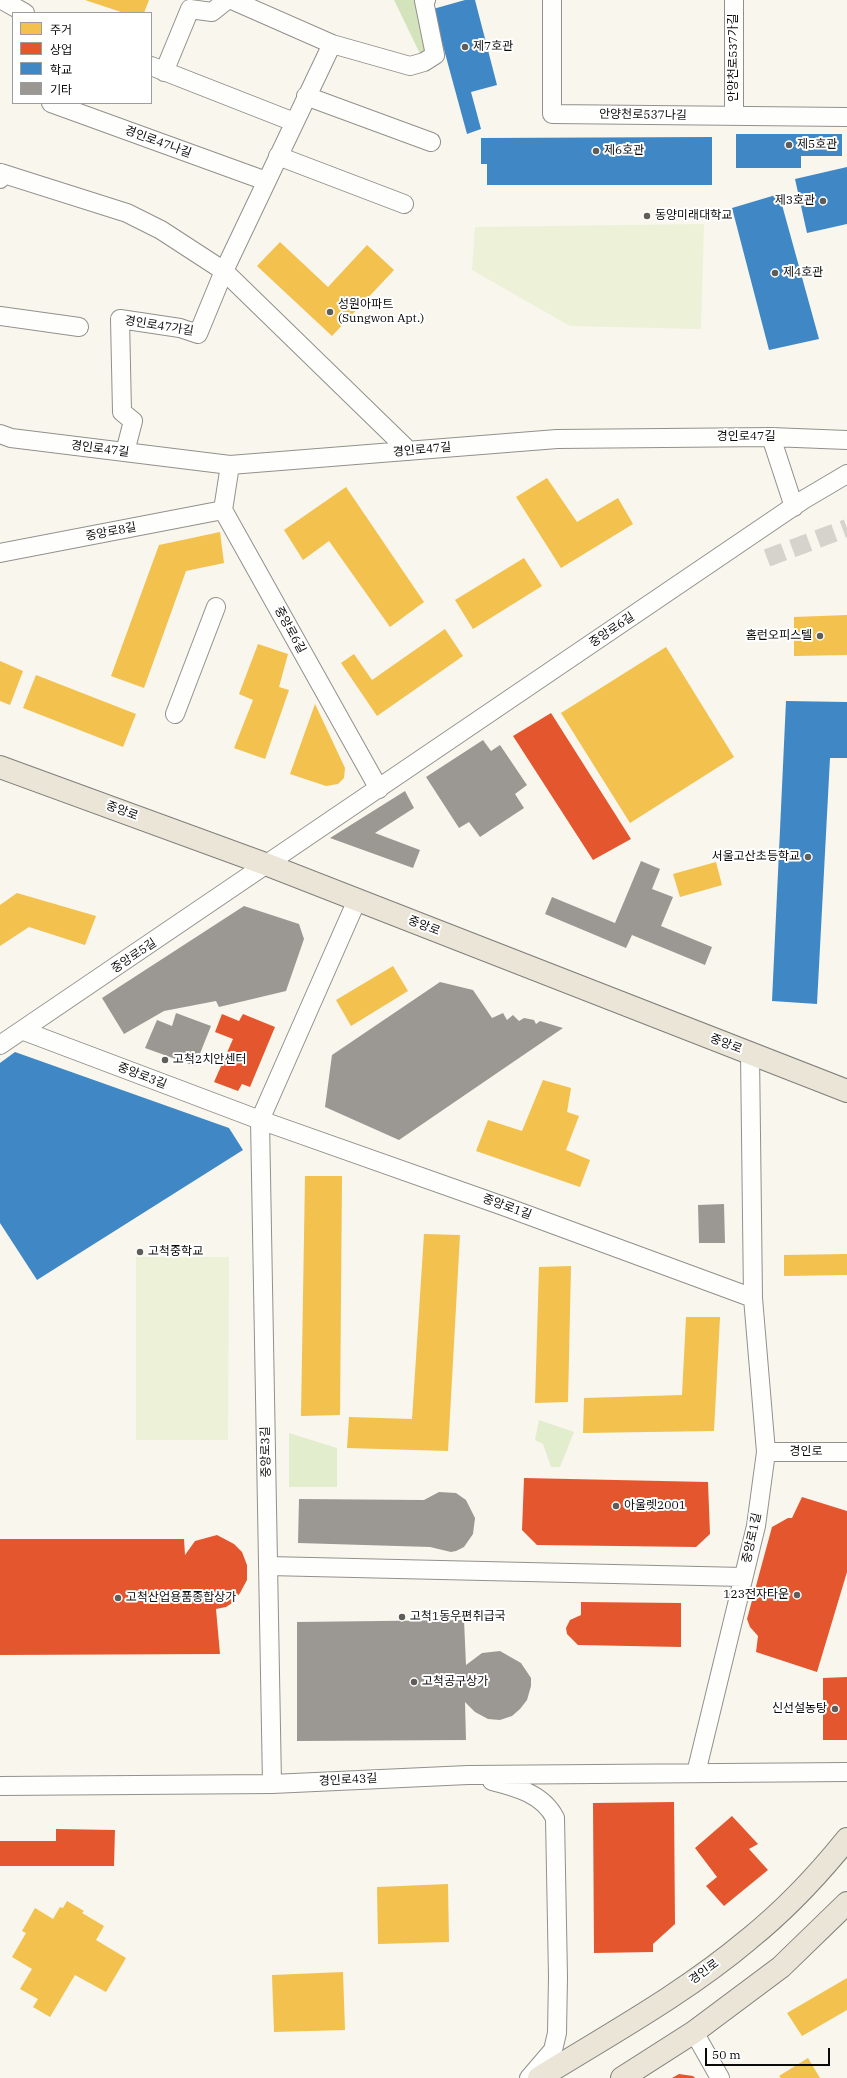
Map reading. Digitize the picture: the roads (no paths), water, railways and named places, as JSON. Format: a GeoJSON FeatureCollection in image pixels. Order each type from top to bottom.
{"type":"FeatureCollection","features":[{"type":"Feature","properties":{"kind":"main road","name":"중앙로"},"geometry":{"type":"LineString","coordinates":[[0,767],[268,865],[847,1091]]}},
{"type":"Feature","properties":{"kind":"main road","name":"경인로"},"geometry":{"type":"LineString","coordinates":[[539,2078],[664,2002],[749,1940],[826,1865],[847,1839]]}},
{"type":"Feature","properties":{"kind":"main road"},"geometry":{"type":"LineString","coordinates":[[622,2078],[694,2032],[781,1967],[847,1903]]}},
{"type":"Feature","properties":{"kind":"street"},"geometry":{"type":"LineString","coordinates":[[2,0],[23,12]]}},
{"type":"Feature","properties":{"kind":"street"},"geometry":{"type":"LineString","coordinates":[[227,0],[212,12],[190,9],[158,69],[294,122]]}},
{"type":"Feature","properties":{"kind":"street"},"geometry":{"type":"LineString","coordinates":[[232,0],[332,44],[410,66],[424,62],[435,55],[424,1],[426,0]]}},
{"type":"Feature","properties":{"kind":"street","name":"안양천로537나길"},"geometry":{"type":"LineString","coordinates":[[552,0],[552,114],[847,117]]}},
{"type":"Feature","properties":{"kind":"street","name":"안양천로537가길"},"geometry":{"type":"LineString","coordinates":[[734,0],[734,116]]}},
{"type":"Feature","properties":{"kind":"street"},"geometry":{"type":"LineString","coordinates":[[224,271],[332,44]]}},
{"type":"Feature","properties":{"kind":"street"},"geometry":{"type":"LineString","coordinates":[[306,96],[431,142]]}},
{"type":"Feature","properties":{"kind":"street","name":"경인로47나길"},"geometry":{"type":"LineString","coordinates":[[54,104],[266,181]]}},
{"type":"Feature","properties":{"kind":"street"},"geometry":{"type":"LineString","coordinates":[[278,156],[404,204]]}},
{"type":"Feature","properties":{"kind":"street"},"geometry":{"type":"LineString","coordinates":[[0,179],[1,173],[127,213],[162,230],[224,271],[409,451]]}},
{"type":"Feature","properties":{"kind":"street","name":"경인로47가길"},"geometry":{"type":"LineString","coordinates":[[125,452],[133,421],[122,412],[120,320],[180,328],[198,334],[224,271]]}},
{"type":"Feature","properties":{"kind":"street"},"geometry":{"type":"LineString","coordinates":[[0,316],[79,327]]}},
{"type":"Feature","properties":{"kind":"street","name":"경인로47길"},"geometry":{"type":"LineString","coordinates":[[0,434],[11,438],[230,465],[557,439],[771,437],[847,440]]}},
{"type":"Feature","properties":{"kind":"street"},"geometry":{"type":"LineString","coordinates":[[771,437],[794,507]]}},
{"type":"Feature","properties":{"kind":"street"},"geometry":{"type":"LineString","coordinates":[[223,510],[230,465]]}},
{"type":"Feature","properties":{"kind":"street","name":"중앙로6길"},"geometry":{"type":"LineString","coordinates":[[268,865],[794,507],[847,474]]}},
{"type":"Feature","properties":{"kind":"street","name":"중앙로6길"},"geometry":{"type":"LineString","coordinates":[[223,510],[379,789]]}},
{"type":"Feature","properties":{"kind":"street","name":"중앙로8길"},"geometry":{"type":"LineString","coordinates":[[0,553],[223,510]]}},
{"type":"Feature","properties":{"kind":"street"},"geometry":{"type":"LineString","coordinates":[[175,714],[216,607]]}},
{"type":"Feature","properties":{"kind":"street","name":"중앙로5길"},"geometry":{"type":"LineString","coordinates":[[0,1046],[268,865]]}},
{"type":"Feature","properties":{"kind":"street","name":"중앙로3길"},"geometry":{"type":"LineString","coordinates":[[272,1784],[260,1120],[357,900]]}},
{"type":"Feature","properties":{"kind":"street","name":"중앙로3길"},"geometry":{"type":"LineString","coordinates":[[24,1031],[260,1120]]}},
{"type":"Feature","properties":{"kind":"street","name":"중앙로1길"},"geometry":{"type":"LineString","coordinates":[[696,1773],[756,1526],[766,1452],[753,1298],[750,1053]]}},
{"type":"Feature","properties":{"kind":"street","name":"중앙로1길"},"geometry":{"type":"LineString","coordinates":[[260,1120],[506,1206],[753,1298]]}},
{"type":"Feature","properties":{"kind":"street","name":"경인로"},"geometry":{"type":"LineString","coordinates":[[766,1452],[847,1452]]}},
{"type":"Feature","properties":{"kind":"street"},"geometry":{"type":"LineString","coordinates":[[268,1566],[743,1577]]}},
{"type":"Feature","properties":{"kind":"street","name":"경인로43길"},"geometry":{"type":"LineString","coordinates":[[0,1786],[272,1784],[468,1775],[847,1772]]}},
{"type":"Feature","properties":{"kind":"street"},"geometry":{"type":"LineString","coordinates":[[468,1775],[518,1788],[550,1808],[555,1818],[558,1977],[557,2033],[553,2050],[529,2078]]}},
{"type":"Feature","properties":{"kind":"street"},"geometry":{"type":"LineString","coordinates":[[694,2032],[720,2078]]}},
{"type":"Feature","properties":{"kind":"tunnel"},"geometry":{"type":"LineString","coordinates":[[767,558],[847,528]]}},
{"type":"Feature","properties":{"kind":"place","name":"제7호관"},"geometry":{"type":"Point","coordinates":[465,47]}},
{"type":"Feature","properties":{"kind":"place","name":"제5호관"},"geometry":{"type":"Point","coordinates":[789,145]}},
{"type":"Feature","properties":{"kind":"place","name":"제6호관"},"geometry":{"type":"Point","coordinates":[596,151]}},
{"type":"Feature","properties":{"kind":"place","name":"제3호관"},"geometry":{"type":"Point","coordinates":[823,201]}},
{"type":"Feature","properties":{"kind":"place","name":"동양미래대학교"},"geometry":{"type":"Point","coordinates":[647,216]}},
{"type":"Feature","properties":{"kind":"place","name":"제4호관"},"geometry":{"type":"Point","coordinates":[775,273]}},
{"type":"Feature","properties":{"kind":"place","name":"성원아파트 (Sungwon Apt.)"},"geometry":{"type":"Point","coordinates":[330,312]}},
{"type":"Feature","properties":{"kind":"place","name":"홈런오피스텔"},"geometry":{"type":"Point","coordinates":[820,636]}},
{"type":"Feature","properties":{"kind":"place","name":"서울고산초등학교"},"geometry":{"type":"Point","coordinates":[808,857]}},
{"type":"Feature","properties":{"kind":"place","name":"고척2치안센터"},"geometry":{"type":"Point","coordinates":[165,1060]}},
{"type":"Feature","properties":{"kind":"place","name":"고척중학교"},"geometry":{"type":"Point","coordinates":[140,1252]}},
{"type":"Feature","properties":{"kind":"place","name":"아울렛2001"},"geometry":{"type":"Point","coordinates":[616,1506]}},
{"type":"Feature","properties":{"kind":"place","name":"123전자타운"},"geometry":{"type":"Point","coordinates":[797,1595]}},
{"type":"Feature","properties":{"kind":"place","name":"고척산업용품종합상가"},"geometry":{"type":"Point","coordinates":[118,1598]}},
{"type":"Feature","properties":{"kind":"place","name":"고척1동우편취급국"},"geometry":{"type":"Point","coordinates":[402,1617]}},
{"type":"Feature","properties":{"kind":"place","name":"고척공구상가"},"geometry":{"type":"Point","coordinates":[414,1682]}},
{"type":"Feature","properties":{"kind":"place","name":"신선설농탕"},"geometry":{"type":"Point","coordinates":[835,1709]}}]}
